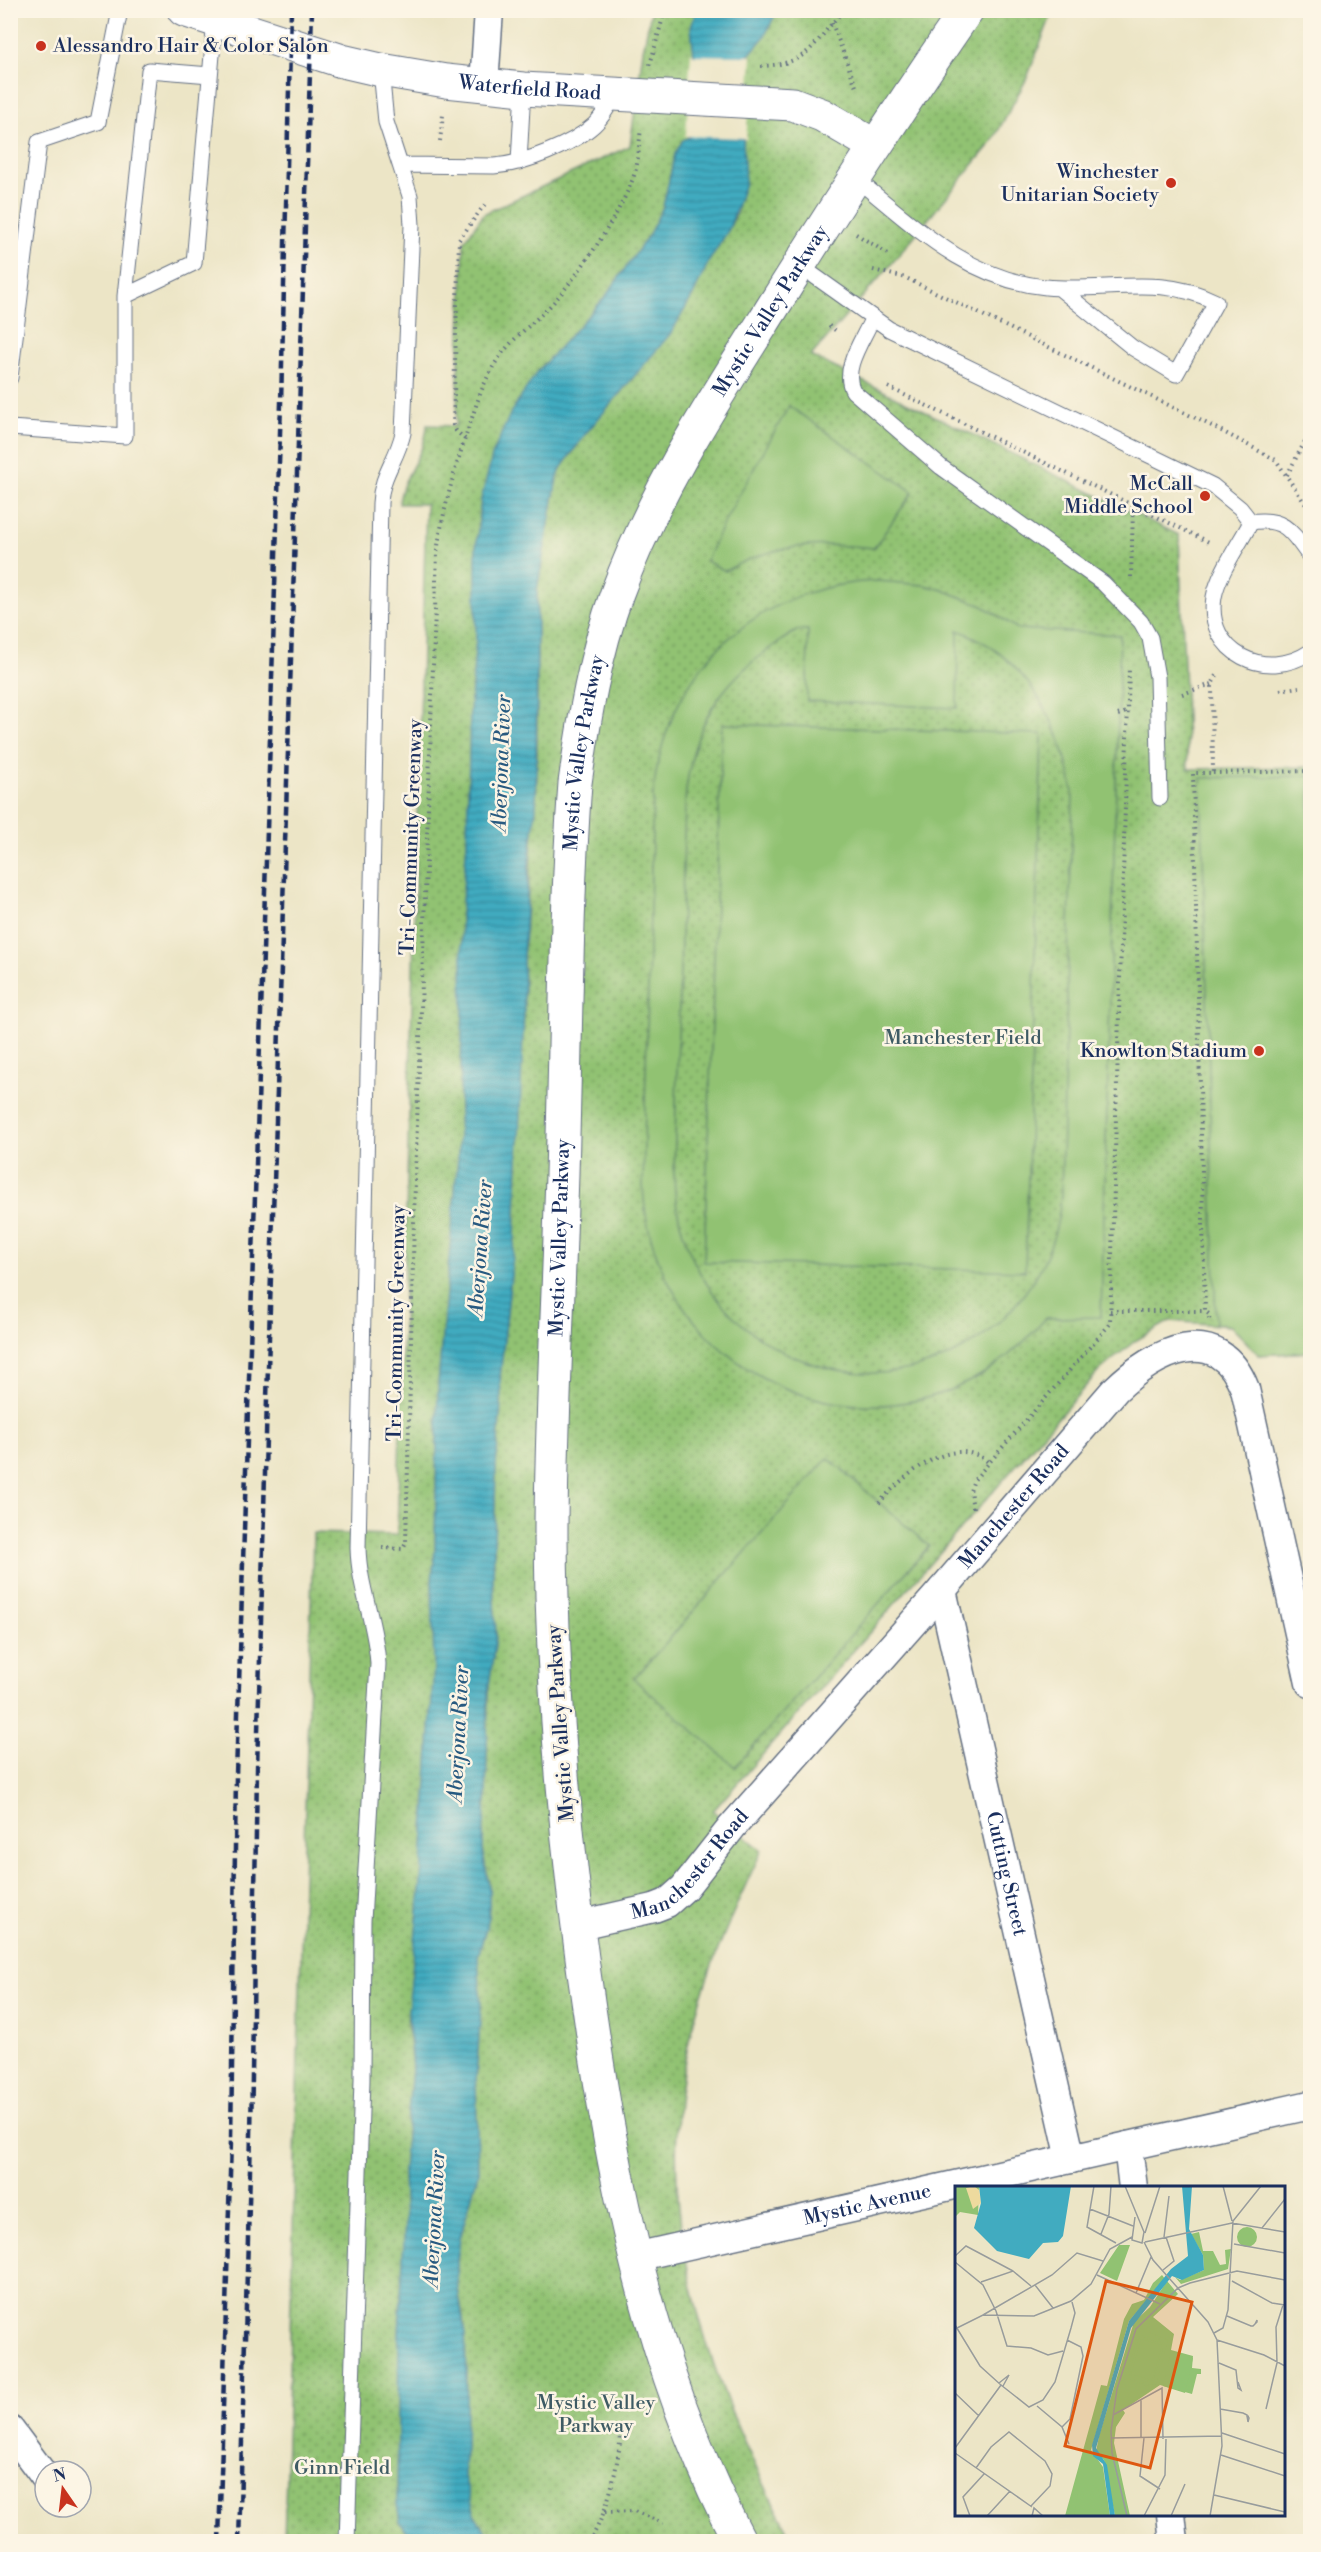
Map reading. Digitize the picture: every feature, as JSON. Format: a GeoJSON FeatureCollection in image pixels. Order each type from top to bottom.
{"type":"FeatureCollection","features":[{"type":"Feature","properties":{"kind":"main road","name":"Waterfield Road"},"geometry":{"type":"LineString","coordinates":[[184,10],[342,61],[381,70],[524,89],[782,102],[803,106],[875,146]]}},
{"type":"Feature","properties":{"kind":"main road","name":"Mystic Valley Parkway"},"geometry":{"type":"LineString","coordinates":[[740,2541],[709,2478],[688,2428],[659,2344],[635,2257],[608,2125],[579,1925],[559,1728],[552,1536],[573,832],[579,759],[598,652],[618,592],[636,549],[697,429],[875,146],[967,10]]}},
{"type":"Feature","properties":{"kind":"street"},"geometry":{"type":"LineString","coordinates":[[484,85],[489,10]]}},
{"type":"Feature","properties":{"kind":"street","name":"Manchester Road"},"geometry":{"type":"LineString","coordinates":[[579,1925],[654,1908],[666,1903],[684,1888],[732,1827],[1128,1377],[1156,1357],[1181,1347],[1206,1350],[1217,1354],[1235,1367],[1245,1389],[1311,1683]]}},
{"type":"Feature","properties":{"kind":"street","name":"Cutting Street"},"geometry":{"type":"LineString","coordinates":[[942,1590],[1071,2159]]}},
{"type":"Feature","properties":{"kind":"street","name":"Mystic Avenue"},"geometry":{"type":"LineString","coordinates":[[635,2257],[1311,2105]]}},
{"type":"Feature","properties":{"kind":"street"},"geometry":{"type":"LineString","coordinates":[[1128,2146],[1133,2186]]}},
{"type":"Feature","properties":{"kind":"street"},"geometry":{"type":"LineString","coordinates":[[10,2430],[33,2461]]}},
{"type":"Feature","properties":{"kind":"street"},"geometry":{"type":"LineString","coordinates":[[1171,2516],[1174,2541]]}},
{"type":"Feature","properties":{"kind":"lane"},"geometry":{"type":"LineString","coordinates":[[10,378],[39,142],[98,122],[120,10]]}},
{"type":"Feature","properties":{"kind":"lane"},"geometry":{"type":"LineString","coordinates":[[125,296],[194,263],[215,20]]}},
{"type":"Feature","properties":{"kind":"lane"},"geometry":{"type":"LineString","coordinates":[[10,429],[125,436],[125,296],[149,70],[210,75]]}},
{"type":"Feature","properties":{"kind":"lane"},"geometry":{"type":"LineString","coordinates":[[347,2541],[362,2104],[363,1921],[378,1664],[375,1633],[360,1579],[358,1548],[380,496],[382,481],[399,450],[403,433],[411,250],[411,204],[386,122],[381,70]]}},
{"type":"Feature","properties":{"kind":"lane"},"geometry":{"type":"LineString","coordinates":[[519,162],[524,89]]}},
{"type":"Feature","properties":{"kind":"lane"},"geometry":{"type":"LineString","coordinates":[[400,165],[487,166],[519,162],[546,152],[586,131],[601,117],[615,94]]}},
{"type":"Feature","properties":{"kind":"lane"},"geometry":{"type":"LineString","coordinates":[[855,178],[930,239],[969,264],[1012,281],[1059,288],[1165,287],[1191,290],[1216,302],[1176,374],[1133,348],[1059,288]]}},
{"type":"Feature","properties":{"kind":"lane"},"geometry":{"type":"LineString","coordinates":[[799,265],[872,319],[1203,481],[1231,500],[1251,522]]}},
{"type":"Feature","properties":{"kind":"lane"},"geometry":{"type":"LineString","coordinates":[[872,319],[850,369],[850,384],[860,398],[941,467],[1104,583],[1130,608],[1150,638],[1154,654],[1158,701],[1160,798]]}},
{"type":"Feature","properties":{"kind":"lane"},"geometry":{"type":"LineString","coordinates":[[1251,522],[1268,521],[1283,525],[1311,557]]}},
{"type":"Feature","properties":{"kind":"lane"},"geometry":{"type":"LineString","coordinates":[[1251,522],[1214,595],[1214,614],[1220,633],[1238,654],[1265,665],[1284,664],[1311,652]]}},
{"type":"Feature","properties":{"kind":"path"},"geometry":{"type":"LineString","coordinates":[[650,61],[665,10]]}},
{"type":"Feature","properties":{"kind":"path"},"geometry":{"type":"LineString","coordinates":[[754,66],[776,65],[804,57],[844,10]]}},
{"type":"Feature","properties":{"kind":"path"},"geometry":{"type":"LineString","coordinates":[[832,22],[857,89]]}},
{"type":"Feature","properties":{"kind":"path"},"geometry":{"type":"LineString","coordinates":[[440,145],[443,115]]}},
{"type":"Feature","properties":{"kind":"path","name":"Tri-Community Greenway"},"geometry":{"type":"LineString","coordinates":[[358,1548],[404,1549],[406,1544],[415,1180],[437,553],[445,506],[485,381],[500,357],[567,285],[615,215],[633,177],[640,137]]}},
{"type":"Feature","properties":{"kind":"path"},"geometry":{"type":"LineString","coordinates":[[465,439],[453,425],[459,240],[485,204]]}},
{"type":"Feature","properties":{"kind":"path"},"geometry":{"type":"LineString","coordinates":[[850,230],[890,255]]}},
{"type":"Feature","properties":{"kind":"path"},"geometry":{"type":"LineString","coordinates":[[873,270],[906,278],[1216,428],[1276,460],[1311,510]]}},
{"type":"Feature","properties":{"kind":"path"},"geometry":{"type":"LineString","coordinates":[[850,369],[1211,543],[1206,551]]}},
{"type":"Feature","properties":{"kind":"path"},"geometry":{"type":"LineString","coordinates":[[1287,475],[1311,432]]}},
{"type":"Feature","properties":{"kind":"path"},"geometry":{"type":"LineString","coordinates":[[1130,608],[1133,511]]}},
{"type":"Feature","properties":{"kind":"path"},"geometry":{"type":"LineString","coordinates":[[992,1532],[976,1515],[970,1491],[974,1480],[1110,1324],[1129,666]]}},
{"type":"Feature","properties":{"kind":"path"},"geometry":{"type":"LineString","coordinates":[[1213,666],[1221,674],[1212,684],[1213,773]]}},
{"type":"Feature","properties":{"kind":"path"},"geometry":{"type":"LineString","coordinates":[[1275,691],[1303,686]]}},
{"type":"Feature","properties":{"kind":"path"},"geometry":{"type":"LineString","coordinates":[[1205,1311],[1193,773],[1311,771]]}},
{"type":"Feature","properties":{"kind":"path"},"geometry":{"type":"LineString","coordinates":[[1110,1311],[1205,1311],[1210,1315],[1206,1350]]}},
{"type":"Feature","properties":{"kind":"path"},"geometry":{"type":"LineString","coordinates":[[879,1503],[906,1477],[938,1458],[964,1451],[978,1454],[989,1463]]}},
{"type":"Feature","properties":{"kind":"path"},"geometry":{"type":"LineString","coordinates":[[589,2541],[604,2512],[622,2429]]}},
{"type":"Feature","properties":{"kind":"path"},"geometry":{"type":"LineString","coordinates":[[604,2512],[634,2511],[663,2523]]}},
{"type":"Feature","properties":{"kind":"green space","name":"Ginn Field"},"geometry":{"type":"Polygon","coordinates":[[[651,11],[696,11],[691,27],[694,55],[689,137],[683,141],[675,154],[663,207],[648,236],[606,296],[537,372],[487,479],[481,500],[476,549],[476,638],[470,712],[467,843],[461,914],[463,1007],[458,1158],[438,1384],[435,1549],[432,1582],[434,1665],[421,1882],[407,2023],[412,2068],[403,2171],[405,2222],[399,2334],[397,2504],[400,2521],[412,2541],[284,2542],[313,1533],[397,1535],[426,504],[399,504],[404,484],[422,447],[427,425],[456,426],[464,242],[483,214],[630,146],[643,50],[651,11]]]}},
{"type":"Feature","properties":{"kind":"green space","name":"Manchester Field"},"geometry":{"type":"Polygon","coordinates":[[[777,11],[1053,11],[1027,78],[992,142],[888,268],[811,356],[1179,535],[1188,769],[1310,767],[1310,1352],[1259,1355],[1231,1326],[1170,1321],[1135,1341],[1099,1371],[713,1811],[762,1850],[722,1939],[691,2032],[679,2099],[676,2165],[682,2231],[694,2296],[712,2359],[735,2422],[794,2541],[493,2541],[481,2526],[474,2511],[464,2477],[467,2373],[463,2318],[457,2282],[457,2260],[460,2238],[478,2173],[476,2080],[481,2006],[478,1956],[489,1917],[489,1886],[483,1853],[483,1836],[488,1692],[496,1636],[493,1582],[496,1466],[501,1403],[500,1377],[515,1237],[524,986],[523,957],[537,782],[537,590],[556,483],[561,468],[586,433],[671,332],[737,212],[748,56],[764,37],[777,11]]]}},
{"type":"Feature","properties":{"kind":"green space"},"geometry":{"type":"Polygon","coordinates":[[[789,406],[913,492],[874,548],[835,545],[798,547],[762,555],[725,571],[706,561],[723,524],[789,406]]]}},
{"type":"Feature","properties":{"kind":"green space"},"geometry":{"type":"Polygon","coordinates":[[[877,581],[924,585],[983,606],[1018,629],[1120,635],[1101,1317],[1046,1318],[1016,1349],[981,1375],[924,1398],[867,1405],[811,1397],[759,1375],[714,1342],[678,1298],[653,1245],[643,1185],[653,796],[661,752],[675,711],[696,675],[722,644],[754,619],[791,599],[832,587],[877,581]],[[798,630],[773,646],[733,681],[717,700],[695,746],[685,802],[674,1173],[685,1239],[713,1293],[755,1335],[807,1362],[863,1373],[921,1366],[976,1340],[1024,1294],[1039,1271],[1050,1247],[1061,1194],[1073,793],[1060,743],[1037,696],[1022,675],[982,641],[958,630],[957,708],[807,701],[808,630],[798,630]]]}},
{"type":"Feature","properties":{"kind":"green space"},"geometry":{"type":"Polygon","coordinates":[[[722,724],[1042,734],[1025,1271],[704,1262],[722,724]]]}},
{"type":"Feature","properties":{"kind":"green space","name":"Knowlton Stadium"},"geometry":{"type":"Polygon","coordinates":[[[1310,776],[1310,1352],[1259,1355],[1231,1326],[1216,1324],[1201,778],[1310,776]]]}},
{"type":"Feature","properties":{"kind":"green space"},"geometry":{"type":"Polygon","coordinates":[[[828,1458],[929,1546],[735,1767],[634,1679],[828,1458]]]}},
{"type":"Feature","properties":{"kind":"water","name":"Aberjona River"},"geometry":{"type":"Polygon","coordinates":[[[696,11],[777,11],[764,37],[748,56],[743,140],[745,183],[729,229],[709,261],[671,333],[586,433],[561,468],[556,483],[537,590],[536,808],[529,862],[523,957],[524,1010],[515,1237],[500,1377],[501,1403],[496,1466],[493,1582],[496,1636],[488,1692],[483,1836],[483,1853],[489,1886],[489,1917],[478,1956],[481,2006],[476,2080],[478,2173],[460,2238],[457,2260],[457,2282],[465,2334],[467,2373],[464,2477],[474,2511],[481,2526],[493,2541],[412,2541],[400,2521],[397,2504],[399,2334],[405,2222],[403,2171],[412,2068],[408,2011],[421,1882],[434,1665],[432,1582],[435,1549],[438,1384],[458,1158],[463,1007],[461,914],[467,843],[470,712],[476,638],[476,549],[481,500],[493,453],[511,412],[537,372],[606,296],[648,236],[663,207],[675,154],[683,140],[689,137],[694,55],[691,27],[696,11]]]}},
{"type":"Feature","properties":{"kind":"pier"},"geometry":{"type":"Polygon","coordinates":[[[691,52],[694,55],[752,56],[746,140],[743,138],[683,136],[686,135],[691,52]]]}},
{"type":"Feature","properties":{"kind":"railway"},"geometry":{"type":"LineString","coordinates":[[219,2542],[231,2141],[236,1775],[281,403],[291,10]]}},
{"type":"Feature","properties":{"kind":"railway"},"geometry":{"type":"LineString","coordinates":[[239,2542],[251,2136],[257,1770],[267,1399],[312,10]]}},
{"type":"Feature","properties":{"kind":"place","name":"Alessandro Hair & Color Salon"},"geometry":{"type":"Point","coordinates":[41,46]}},
{"type":"Feature","properties":{"kind":"place","name":"Winchester Unitarian Society"},"geometry":{"type":"Point","coordinates":[1171,183]}},
{"type":"Feature","properties":{"kind":"place","name":"McCall Middle School"},"geometry":{"type":"Point","coordinates":[1205,496]}},
{"type":"Feature","properties":{"kind":"place","name":"Knowlton Stadium"},"geometry":{"type":"Point","coordinates":[1259,1051]}}]}
